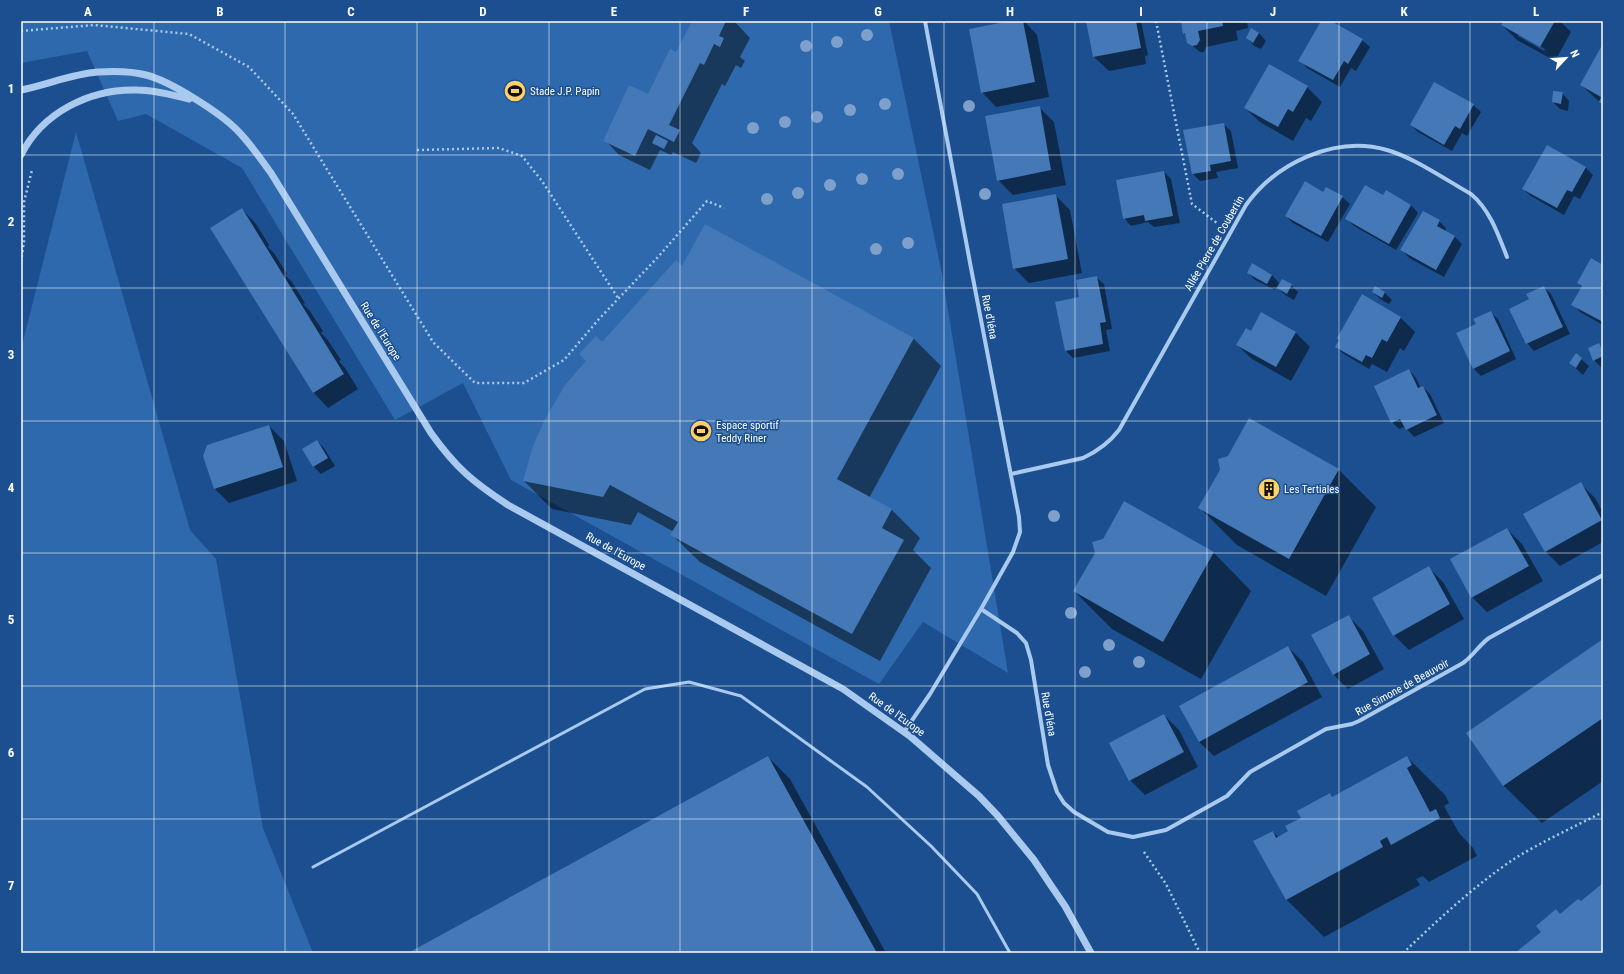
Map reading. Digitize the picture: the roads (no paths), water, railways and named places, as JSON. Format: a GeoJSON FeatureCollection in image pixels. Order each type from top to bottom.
{"type":"FeatureCollection","features":[{"type":"Feature","properties":{"kind":"street","name":"Rue d'Iéna"},"geometry":{"type":"LineString","coordinates":[[904,732],[925,703],[981,609],[1013,552],[1020,532],[1020,517],[969,261],[925,21]]}},
{"type":"Feature","properties":{"kind":"street","name":"Rue de l'Europe"},"geometry":{"type":"LineString","coordinates":[[21,90],[71,76],[98,72],[126,72],[152,78],[170,85],[215,112],[235,129],[258,155],[271,173],[432,433],[446,454],[459,469],[508,505],[843,689],[904,732],[934,756],[979,796],[998,816],[1034,860],[1064,906],[1091,953]]}},
{"type":"Feature","properties":{"kind":"street","name":"Rue de l'Europe"},"geometry":{"type":"LineString","coordinates":[[21,155],[28,141],[43,124],[57,113],[94,95],[115,91],[138,90],[162,93],[197,101]]}},
{"type":"Feature","properties":{"kind":"street","name":"Allée Pierre de Coubertin"},"geometry":{"type":"LineString","coordinates":[[1011,474],[1083,458],[1094,453],[1112,440],[1230,232],[1254,194],[1281,171],[1295,163],[1326,150],[1349,146],[1371,146],[1404,156],[1471,194],[1479,201],[1492,221],[1507,256]]}},
{"type":"Feature","properties":{"kind":"street","name":"Rue Simone de Beauvoir"},"geometry":{"type":"LineString","coordinates":[[1095,826],[1108,832],[1133,836],[1166,830],[1227,796],[1250,772],[1326,730],[1352,724],[1373,714],[1463,663],[1469,659],[1478,646],[1489,638],[1603,575]]}},
{"type":"Feature","properties":{"kind":"street","name":"Rue d'Iéna"},"geometry":{"type":"LineString","coordinates":[[981,609],[1012,629],[1024,639],[1031,660],[1048,765],[1057,792],[1064,803],[1074,812],[1095,826]]}},
{"type":"Feature","properties":{"kind":"lane"},"geometry":{"type":"LineString","coordinates":[[313,867],[644,689],[689,682],[741,696],[867,787],[931,846],[978,894],[1010,953]]}},
{"type":"Feature","properties":{"kind":"place","name":"Stade J.P. Papin"},"geometry":{"type":"Point","coordinates":[515,91]}},
{"type":"Feature","properties":{"kind":"place","name":"Espace sportif Teddy Riner"},"geometry":{"type":"Point","coordinates":[701,431]}},
{"type":"Feature","properties":{"kind":"place","name":"Les Tertiales"},"geometry":{"type":"Point","coordinates":[1269,489]}}]}
